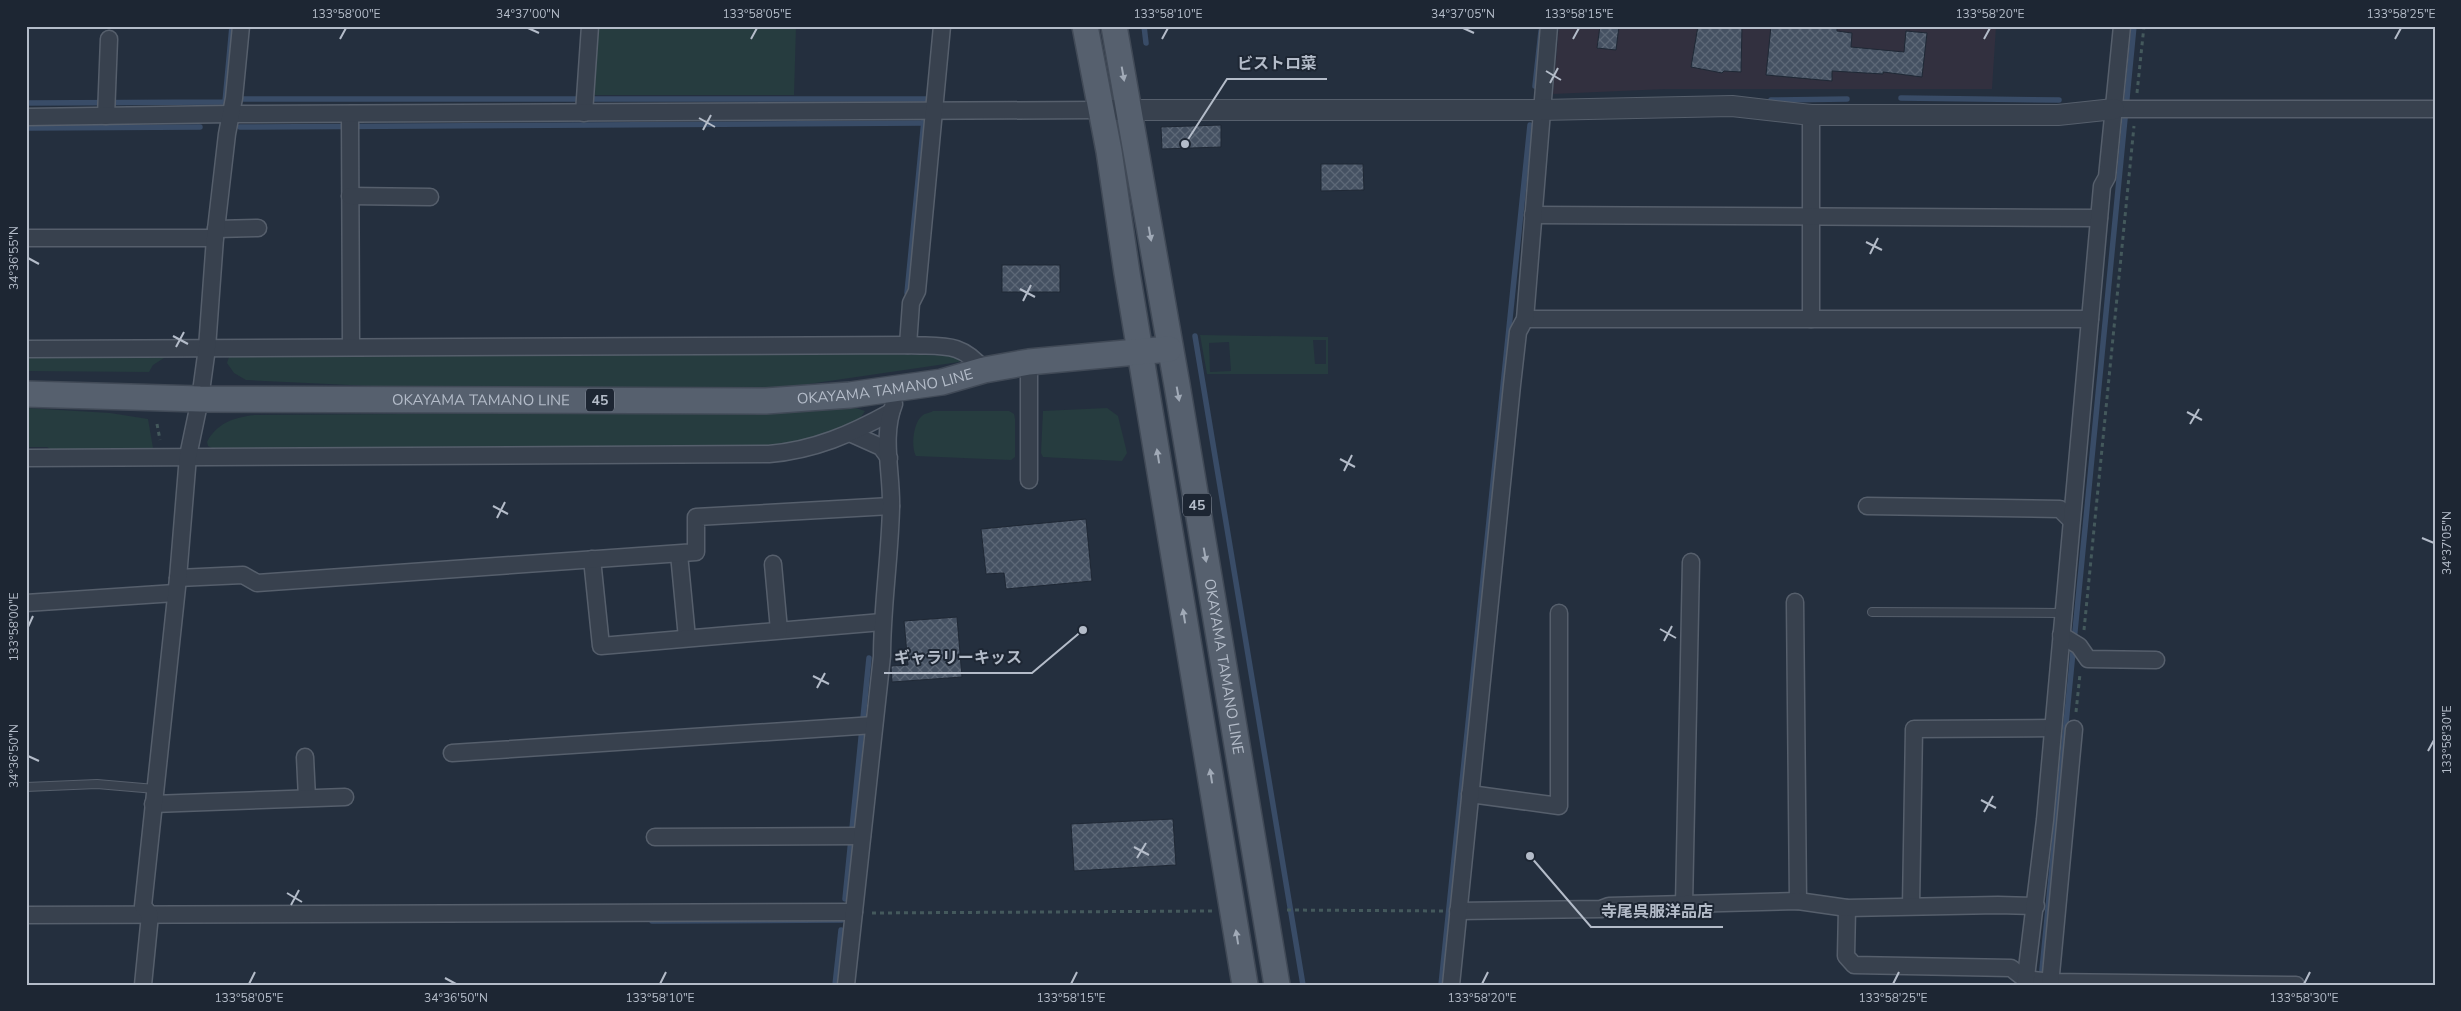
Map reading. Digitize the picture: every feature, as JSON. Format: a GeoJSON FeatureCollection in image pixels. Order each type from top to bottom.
{"type":"FeatureCollection","features":[{"type":"Feature","properties":{"kind":"main road","name":"OKAYAMA TAMANO LINE"},"geometry":{"type":"LineString","coordinates":[[1085,26],[1099,110],[1109,151],[1245,985]]}},
{"type":"Feature","properties":{"kind":"main road","name":"OKAYAMA TAMANO LINE"},"geometry":{"type":"LineString","coordinates":[[1114,26],[1169,349],[1276,910],[1277,985]]}},
{"type":"Feature","properties":{"kind":"main road","name":"OKAYAMA TAMANO LINE"},"geometry":{"type":"LineString","coordinates":[[26,394],[200,400],[766,401],[850,396],[942,382],[984,370],[1029,362],[1169,349]]}},
{"type":"Feature","properties":{"kind":"street"},"geometry":{"type":"LineString","coordinates":[[143,985],[150,915],[143,906],[188,456],[200,400],[207,348],[215,233],[242,26]]}},
{"type":"Feature","properties":{"kind":"street"},"geometry":{"type":"LineString","coordinates":[[585,105],[590,26]]}},
{"type":"Feature","properties":{"kind":"street"},"geometry":{"type":"LineString","coordinates":[[908,345],[911,303],[917,291],[928,111],[942,26]]}},
{"type":"Feature","properties":{"kind":"street"},"geometry":{"type":"LineString","coordinates":[[1451,985],[1451,911],[1470,794],[1518,332],[1525,319],[1541,110],[1550,26]]}},
{"type":"Feature","properties":{"kind":"street"},"geometry":{"type":"LineString","coordinates":[[2122,26],[2126,109],[2107,177],[2102,186],[2085,392],[2063,613],[2072,643],[2088,659],[2156,660]]}},
{"type":"Feature","properties":{"kind":"street"},"geometry":{"type":"LineString","coordinates":[[106,107],[108,39]]}},
{"type":"Feature","properties":{"kind":"street"},"geometry":{"type":"LineString","coordinates":[[26,117],[106,107],[233,105],[350,122],[585,105],[928,111],[1541,110],[1732,106],[1811,115],[2058,115],[2126,109],[2435,109]]}},
{"type":"Feature","properties":{"kind":"street"},"geometry":{"type":"LineString","coordinates":[[1811,115],[1811,319]]}},
{"type":"Feature","properties":{"kind":"street"},"geometry":{"type":"LineString","coordinates":[[350,122],[351,347]]}},
{"type":"Feature","properties":{"kind":"street"},"geometry":{"type":"LineString","coordinates":[[350,196],[430,196]]}},
{"type":"Feature","properties":{"kind":"street"},"geometry":{"type":"LineString","coordinates":[[1533,215],[2099,218]]}},
{"type":"Feature","properties":{"kind":"street"},"geometry":{"type":"LineString","coordinates":[[26,238],[215,233],[258,228]]}},
{"type":"Feature","properties":{"kind":"street"},"geometry":{"type":"LineString","coordinates":[[1525,319],[2090,319]]}},
{"type":"Feature","properties":{"kind":"street"},"geometry":{"type":"LineString","coordinates":[[26,349],[908,345],[958,348],[972,356],[984,370]]}},
{"type":"Feature","properties":{"kind":"street"},"geometry":{"type":"LineString","coordinates":[[1029,362],[1029,480]]}},
{"type":"Feature","properties":{"kind":"street"},"geometry":{"type":"LineString","coordinates":[[846,985],[854,912],[854,836],[864,725],[882,656],[882,622],[891,506],[888,444],[891,412],[901,388]]}},
{"type":"Feature","properties":{"kind":"street"},"geometry":{"type":"LineString","coordinates":[[26,458],[769,454],[796,452],[852,434],[891,412]]}},
{"type":"Feature","properties":{"kind":"street"},"geometry":{"type":"LineString","coordinates":[[852,434],[881,447],[889,458]]}},
{"type":"Feature","properties":{"kind":"street"},"geometry":{"type":"LineString","coordinates":[[26,603],[176,586],[243,574],[257,583],[679,554],[696,552],[696,517],[891,506]]}},
{"type":"Feature","properties":{"kind":"street"},"geometry":{"type":"LineString","coordinates":[[1867,506],[2060,509],[2071,520]]}},
{"type":"Feature","properties":{"kind":"street"},"geometry":{"type":"LineString","coordinates":[[679,554],[687,638]]}},
{"type":"Feature","properties":{"kind":"street"},"geometry":{"type":"LineString","coordinates":[[592,559],[601,646],[882,622]]}},
{"type":"Feature","properties":{"kind":"street"},"geometry":{"type":"LineString","coordinates":[[1684,905],[1691,562]]}},
{"type":"Feature","properties":{"kind":"street"},"geometry":{"type":"LineString","coordinates":[[773,564],[779,630]]}},
{"type":"Feature","properties":{"kind":"street"},"geometry":{"type":"LineString","coordinates":[[1795,602],[1798,901]]}},
{"type":"Feature","properties":{"kind":"street"},"geometry":{"type":"LineString","coordinates":[[1470,794],[1558,806],[1559,613]]}},
{"type":"Feature","properties":{"kind":"street"},"geometry":{"type":"LineString","coordinates":[[2038,982],[2031,922],[2036,906],[2053,728],[2072,643]]}},
{"type":"Feature","properties":{"kind":"street"},"geometry":{"type":"LineString","coordinates":[[452,753],[864,725]]}},
{"type":"Feature","properties":{"kind":"street"},"geometry":{"type":"LineString","coordinates":[[1911,906],[1914,729],[2053,728]]}},
{"type":"Feature","properties":{"kind":"street"},"geometry":{"type":"LineString","coordinates":[[2038,982],[2074,729]]}},
{"type":"Feature","properties":{"kind":"street"},"geometry":{"type":"LineString","coordinates":[[305,757],[307,798]]}},
{"type":"Feature","properties":{"kind":"street"},"geometry":{"type":"LineString","coordinates":[[154,796],[346,797]]}},
{"type":"Feature","properties":{"kind":"street"},"geometry":{"type":"LineString","coordinates":[[655,837],[854,836]]}},
{"type":"Feature","properties":{"kind":"street"},"geometry":{"type":"LineString","coordinates":[[1451,911],[1798,901],[1847,908],[2036,906]]}},
{"type":"Feature","properties":{"kind":"street"},"geometry":{"type":"LineString","coordinates":[[1847,908],[1846,956],[1854,965],[2010,968],[2038,982],[2296,985]]}},
{"type":"Feature","properties":{"kind":"street"},"geometry":{"type":"LineString","coordinates":[[26,915],[854,912]]}},
{"type":"Feature","properties":{"kind":"lane"},"geometry":{"type":"LineString","coordinates":[[1872,612],[2063,613]]}},
{"type":"Feature","properties":{"kind":"lane"},"geometry":{"type":"LineString","coordinates":[[26,787],[97,784],[154,796]]}},
{"type":"Feature","properties":{"kind":"path"},"geometry":{"type":"LineString","coordinates":[[2074,729],[2072,643],[2126,109],[2144,26]]}},
{"type":"Feature","properties":{"kind":"path"},"geometry":{"type":"LineString","coordinates":[[157,424],[162,449]]}},
{"type":"Feature","properties":{"kind":"path"},"geometry":{"type":"LineString","coordinates":[[1276,910],[1451,911]]}},
{"type":"Feature","properties":{"kind":"path"},"geometry":{"type":"LineString","coordinates":[[854,912],[1233,911]]}},
{"type":"Feature","properties":{"kind":"shaded area"},"geometry":{"type":"Polygon","coordinates":[[[1559,26],[1996,26],[1992,89],[1665,89],[1553,94],[1559,26]]]}},
{"type":"Feature","properties":{"kind":"green space"},"geometry":{"type":"Polygon","coordinates":[[[598,26],[796,26],[794,95],[593,95],[598,26]]]}},
{"type":"Feature","properties":{"kind":"green space"},"geometry":{"type":"Polygon","coordinates":[[[1200,335],[1328,337],[1328,374],[1207,374],[1200,335]],[[1313,340],[1315,364],[1326,364],[1326,340],[1313,340]],[[1229,342],[1209,343],[1210,372],[1231,371],[1229,342]]]}},
{"type":"Feature","properties":{"kind":"green space"},"geometry":{"type":"Polygon","coordinates":[[[818,352],[958,356],[961,360],[959,362],[788,387],[413,388],[246,380],[234,373],[227,363],[229,357],[234,355],[818,352]]]}},
{"type":"Feature","properties":{"kind":"green space"},"geometry":{"type":"Polygon","coordinates":[[[26,356],[167,356],[153,365],[149,372],[26,371],[26,356]]]}},
{"type":"Feature","properties":{"kind":"green space"},"geometry":{"type":"Polygon","coordinates":[[[26,408],[110,413],[148,419],[153,448],[52,450],[47,447],[26,447],[26,408]]]}},
{"type":"Feature","properties":{"kind":"green space"},"geometry":{"type":"Polygon","coordinates":[[[856,408],[865,411],[859,420],[804,441],[764,447],[212,448],[208,446],[207,442],[216,430],[226,422],[254,415],[807,411],[856,408]]]}},
{"type":"Feature","properties":{"kind":"green space"},"geometry":{"type":"Polygon","coordinates":[[[1107,408],[1118,416],[1127,453],[1122,461],[1043,457],[1041,453],[1043,411],[1107,408]]]}},
{"type":"Feature","properties":{"kind":"green space"},"geometry":{"type":"Polygon","coordinates":[[[933,411],[1009,411],[1014,414],[1015,419],[1015,457],[1011,460],[916,456],[913,441],[915,429],[923,415],[933,411]]]}},
{"type":"Feature","properties":{"kind":"building"},"geometry":{"type":"Polygon","coordinates":[[[1600,26],[1619,26],[1616,50],[1597,48],[1600,26]]]}},
{"type":"Feature","properties":{"kind":"building"},"geometry":{"type":"Polygon","coordinates":[[[1698,26],[1742,26],[1741,72],[1724,71],[1722,73],[1691,67],[1698,26]]]}},
{"type":"Feature","properties":{"kind":"building"},"geometry":{"type":"Polygon","coordinates":[[[1771,26],[1837,26],[1837,31],[1852,33],[1851,47],[1904,52],[1906,31],[1927,33],[1922,77],[1883,72],[1883,74],[1832,71],[1832,81],[1766,75],[1771,26]]]}},
{"type":"Feature","properties":{"kind":"building"},"geometry":{"type":"Polygon","coordinates":[[[1221,125],[1221,147],[1162,149],[1161,127],[1221,125]]]}},
{"type":"Feature","properties":{"kind":"building"},"geometry":{"type":"Polygon","coordinates":[[[1321,164],[1363,164],[1364,190],[1321,191],[1321,164]]]}},
{"type":"Feature","properties":{"kind":"building"},"geometry":{"type":"Polygon","coordinates":[[[1002,265],[1060,265],[1060,292],[1002,292],[1002,265]]]}},
{"type":"Feature","properties":{"kind":"building"},"geometry":{"type":"Polygon","coordinates":[[[1086,519],[1092,581],[1006,589],[1004,573],[986,574],[981,529],[1086,519]]]}},
{"type":"Feature","properties":{"kind":"building"},"geometry":{"type":"Polygon","coordinates":[[[957,617],[962,677],[892,682],[891,666],[908,665],[904,621],[957,617]]]}},
{"type":"Feature","properties":{"kind":"building"},"geometry":{"type":"Polygon","coordinates":[[[1173,819],[1176,865],[1074,871],[1071,824],[1173,819]]]}},
{"type":"Feature","properties":{"kind":"waterway"},"geometry":{"type":"LineString","coordinates":[[225,102],[232,26]]}},
{"type":"Feature","properties":{"kind":"waterway"},"geometry":{"type":"LineString","coordinates":[[1144,26],[1146,43]]}},
{"type":"Feature","properties":{"kind":"waterway"},"geometry":{"type":"LineString","coordinates":[[2041,980],[2134,26]]}},
{"type":"Feature","properties":{"kind":"waterway"},"geometry":{"type":"LineString","coordinates":[[1535,86],[1541,31]]}},
{"type":"Feature","properties":{"kind":"waterway"},"geometry":{"type":"LineString","coordinates":[[1901,98],[2059,100]]}},
{"type":"Feature","properties":{"kind":"waterway"},"geometry":{"type":"LineString","coordinates":[[26,103],[225,102],[243,99],[927,99]]}},
{"type":"Feature","properties":{"kind":"waterway"},"geometry":{"type":"LineString","coordinates":[[1771,100],[1847,99]]}},
{"type":"Feature","properties":{"kind":"waterway"},"geometry":{"type":"LineString","coordinates":[[907,293],[924,120]]}},
{"type":"Feature","properties":{"kind":"waterway"},"geometry":{"type":"LineString","coordinates":[[240,127],[923,123]]}},
{"type":"Feature","properties":{"kind":"waterway"},"geometry":{"type":"LineString","coordinates":[[1441,985],[1530,125]]}},
{"type":"Feature","properties":{"kind":"waterway"},"geometry":{"type":"LineString","coordinates":[[26,128],[200,127]]}},
{"type":"Feature","properties":{"kind":"waterway"},"geometry":{"type":"LineString","coordinates":[[1195,336],[1303,985]]}},
{"type":"Feature","properties":{"kind":"waterway"},"geometry":{"type":"LineString","coordinates":[[845,899],[869,658]]}},
{"type":"Feature","properties":{"kind":"waterway"},"geometry":{"type":"LineString","coordinates":[[652,921],[842,920]]}},
{"type":"Feature","properties":{"kind":"waterway"},"geometry":{"type":"LineString","coordinates":[[835,985],[841,930]]}},
{"type":"Feature","properties":{"kind":"place","name":"ビストロ菜"},"geometry":{"type":"Point","coordinates":[1185,144]}},
{"type":"Feature","properties":{"kind":"place","name":"ギャラリーキッス"},"geometry":{"type":"Point","coordinates":[1083,630]}},
{"type":"Feature","properties":{"kind":"place","name":"寺尾呉服洋品店"},"geometry":{"type":"Point","coordinates":[1530,856]}}]}
